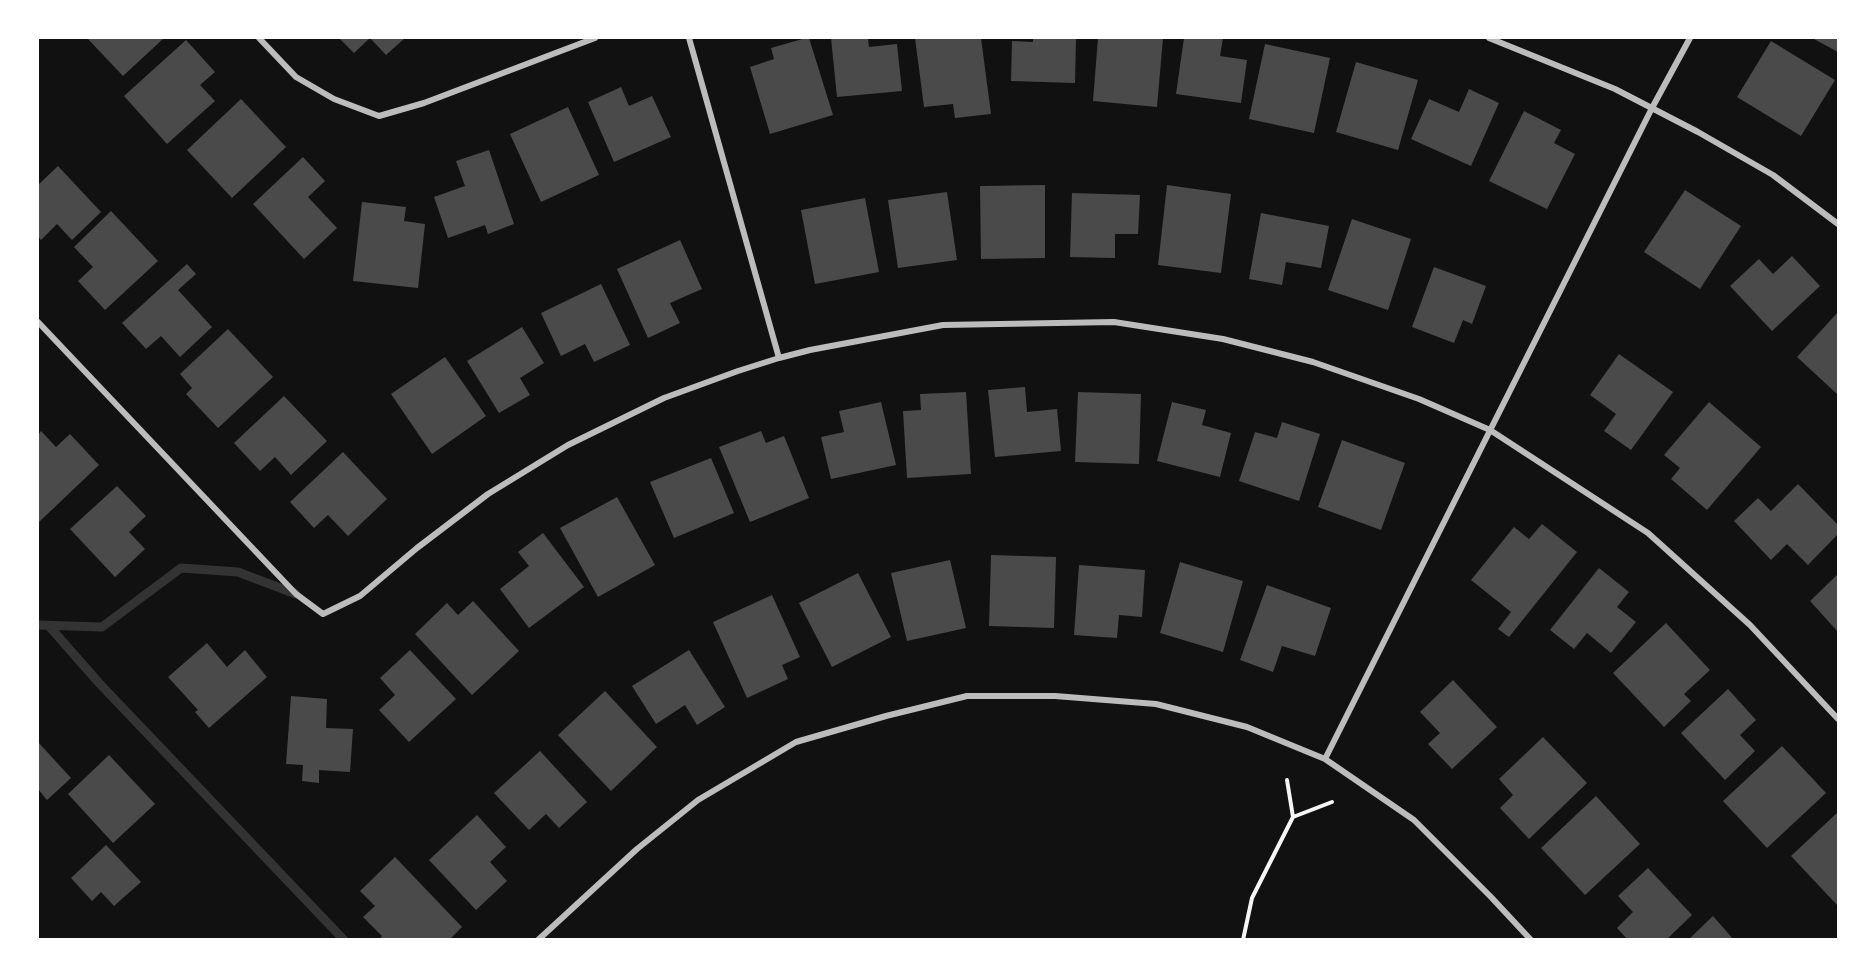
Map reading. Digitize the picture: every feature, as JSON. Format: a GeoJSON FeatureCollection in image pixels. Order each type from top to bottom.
{"type":"FeatureCollection","features":[{"type":"Feature","properties":{"kind":"street"},"geometry":{"type":"LineString","coordinates":[[259,38],[296,76],[334,99],[380,116],[424,104],[595,38]]}},
{"type":"Feature","properties":{"kind":"street"},"geometry":{"type":"LineString","coordinates":[[689,38],[779,358]]}},
{"type":"Feature","properties":{"kind":"street"},"geometry":{"type":"LineString","coordinates":[[1489,38],[1615,89],[1652,108],[1773,175],[1839,224]]}},
{"type":"Feature","properties":{"kind":"street"},"geometry":{"type":"LineString","coordinates":[[1325,759],[1652,108],[1690,38]]}},
{"type":"Feature","properties":{"kind":"street"},"geometry":{"type":"LineString","coordinates":[[38,322],[296,594],[324,614],[360,596],[417,548],[488,495],[568,445],[664,398],[738,370],[810,350],[943,325],[1114,322],[1223,339],[1313,362],[1419,399],[1490,430],[1648,533],[1750,625],[1839,720]]}},
{"type":"Feature","properties":{"kind":"street"},"geometry":{"type":"LineString","coordinates":[[538,939],[637,849],[698,800],[796,742],[967,696],[1055,696],[1156,704],[1247,727],[1325,759],[1414,820],[1531,939]]}},
{"type":"Feature","properties":{"kind":"path"},"geometry":{"type":"LineString","coordinates":[[1242,939],[1252,898],[1293,817],[1287,780]]}},
{"type":"Feature","properties":{"kind":"path"},"geometry":{"type":"LineString","coordinates":[[1293,817],[1332,802]]}},
{"type":"Feature","properties":{"kind":"building"},"geometry":{"type":"Polygon","coordinates":[[[87,38],[164,38],[123,76],[87,38]]]}},
{"type":"Feature","properties":{"kind":"building"},"geometry":{"type":"Polygon","coordinates":[[[339,38],[370,38],[354,53],[339,38]]]}},
{"type":"Feature","properties":{"kind":"building"},"geometry":{"type":"Polygon","coordinates":[[[370,38],[405,38],[386,55],[370,38]]]}},
{"type":"Feature","properties":{"kind":"building"},"geometry":{"type":"Polygon","coordinates":[[[809,38],[833,115],[770,134],[750,67],[774,59],[771,48],[809,38]]]}},
{"type":"Feature","properties":{"kind":"building"},"geometry":{"type":"Polygon","coordinates":[[[831,38],[868,38],[869,47],[897,44],[902,91],[837,97],[831,38]]]}},
{"type":"Feature","properties":{"kind":"building"},"geometry":{"type":"Polygon","coordinates":[[[915,38],[981,38],[991,114],[955,118],[953,104],[924,107],[915,38]]]}},
{"type":"Feature","properties":{"kind":"building"},"geometry":{"type":"Polygon","coordinates":[[[1033,38],[1076,38],[1075,83],[1011,81],[1012,41],[1033,42],[1033,38]]]}},
{"type":"Feature","properties":{"kind":"building"},"geometry":{"type":"Polygon","coordinates":[[[1098,38],[1163,38],[1157,107],[1093,101],[1098,38]]]}},
{"type":"Feature","properties":{"kind":"building"},"geometry":{"type":"Polygon","coordinates":[[[1184,38],[1223,38],[1220,56],[1247,60],[1241,103],[1176,94],[1184,38]]]}},
{"type":"Feature","properties":{"kind":"building"},"geometry":{"type":"Polygon","coordinates":[[[1812,38],[1838,38],[1838,52],[1812,38]]]}},
{"type":"Feature","properties":{"kind":"building"},"geometry":{"type":"Polygon","coordinates":[[[186,40],[215,72],[200,85],[215,101],[167,144],[124,96],[186,40]]]}},
{"type":"Feature","properties":{"kind":"building"},"geometry":{"type":"Polygon","coordinates":[[[1771,41],[1835,80],[1801,136],[1737,97],[1771,41]]]}},
{"type":"Feature","properties":{"kind":"building"},"geometry":{"type":"Polygon","coordinates":[[[1265,44],[1330,58],[1314,133],[1249,119],[1265,44]]]}},
{"type":"Feature","properties":{"kind":"building"},"geometry":{"type":"Polygon","coordinates":[[[1356,62],[1418,80],[1398,150],[1336,132],[1356,62]]]}},
{"type":"Feature","properties":{"kind":"building"},"geometry":{"type":"Polygon","coordinates":[[[621,87],[629,106],[652,96],[671,137],[614,162],[588,102],[621,87]]]}},
{"type":"Feature","properties":{"kind":"building"},"geometry":{"type":"Polygon","coordinates":[[[1469,89],[1499,103],[1471,166],[1411,139],[1429,99],[1459,112],[1469,89]]]}},
{"type":"Feature","properties":{"kind":"building"},"geometry":{"type":"Polygon","coordinates":[[[241,99],[286,147],[232,198],[187,150],[241,99]]]}},
{"type":"Feature","properties":{"kind":"building"},"geometry":{"type":"Polygon","coordinates":[[[568,107],[599,175],[541,202],[510,134],[568,107]]]}},
{"type":"Feature","properties":{"kind":"building"},"geometry":{"type":"Polygon","coordinates":[[[1524,111],[1561,130],[1554,143],[1575,154],[1547,209],[1489,181],[1524,111]]]}},
{"type":"Feature","properties":{"kind":"building"},"geometry":{"type":"Polygon","coordinates":[[[489,150],[514,224],[488,234],[485,225],[448,238],[434,197],[465,186],[456,161],[489,150]]]}},
{"type":"Feature","properties":{"kind":"building"},"geometry":{"type":"Polygon","coordinates":[[[303,157],[325,181],[308,197],[337,228],[304,259],[253,204],[303,157]]]}},
{"type":"Feature","properties":{"kind":"building"},"geometry":{"type":"Polygon","coordinates":[[[58,166],[101,212],[72,240],[57,224],[41,240],[38,236],[38,185],[58,166]]]}},
{"type":"Feature","properties":{"kind":"building"},"geometry":{"type":"Polygon","coordinates":[[[1045,185],[1045,258],[981,259],[980,186],[1045,185]]]}},
{"type":"Feature","properties":{"kind":"building"},"geometry":{"type":"Polygon","coordinates":[[[1167,185],[1231,194],[1221,273],[1158,265],[1167,185]]]}},
{"type":"Feature","properties":{"kind":"building"},"geometry":{"type":"Polygon","coordinates":[[[1685,190],[1741,226],[1700,289],[1644,252],[1685,190]]]}},
{"type":"Feature","properties":{"kind":"building"},"geometry":{"type":"Polygon","coordinates":[[[947,192],[957,260],[898,268],[888,200],[947,192]]]}},
{"type":"Feature","properties":{"kind":"building"},"geometry":{"type":"Polygon","coordinates":[[[1072,193],[1140,195],[1138,234],[1115,234],[1115,258],[1070,257],[1072,193]]]}},
{"type":"Feature","properties":{"kind":"building"},"geometry":{"type":"Polygon","coordinates":[[[865,198],[879,272],[815,284],[801,210],[865,198]]]}},
{"type":"Feature","properties":{"kind":"building"},"geometry":{"type":"Polygon","coordinates":[[[362,202],[406,207],[404,221],[425,224],[418,288],[353,281],[362,202]]]}},
{"type":"Feature","properties":{"kind":"building"},"geometry":{"type":"Polygon","coordinates":[[[111,211],[158,261],[105,310],[78,281],[93,267],[74,247],[111,211]]]}},
{"type":"Feature","properties":{"kind":"building"},"geometry":{"type":"Polygon","coordinates":[[[1261,213],[1329,226],[1321,268],[1286,262],[1282,285],[1249,279],[1261,213]]]}},
{"type":"Feature","properties":{"kind":"building"},"geometry":{"type":"Polygon","coordinates":[[[1352,219],[1411,239],[1388,310],[1328,290],[1352,219]]]}},
{"type":"Feature","properties":{"kind":"building"},"geometry":{"type":"Polygon","coordinates":[[[680,240],[702,289],[670,303],[680,323],[648,338],[617,269],[680,240]]]}},
{"type":"Feature","properties":{"kind":"building"},"geometry":{"type":"Polygon","coordinates":[[[1792,256],[1820,286],[1772,331],[1730,286],[1759,259],[1773,274],[1792,256]]]}},
{"type":"Feature","properties":{"kind":"building"},"geometry":{"type":"Polygon","coordinates":[[[187,264],[196,274],[178,290],[212,327],[180,357],[161,336],[146,349],[122,323],[187,264]]]}},
{"type":"Feature","properties":{"kind":"building"},"geometry":{"type":"Polygon","coordinates":[[[1434,267],[1486,286],[1472,324],[1463,320],[1454,343],[1412,327],[1434,267]]]}},
{"type":"Feature","properties":{"kind":"building"},"geometry":{"type":"Polygon","coordinates":[[[601,284],[630,345],[594,362],[585,344],[561,356],[541,313],[601,284]]]}},
{"type":"Feature","properties":{"kind":"building"},"geometry":{"type":"Polygon","coordinates":[[[1838,312],[1838,393],[1837,394],[1797,357],[1838,312]]]}},
{"type":"Feature","properties":{"kind":"building"},"geometry":{"type":"Polygon","coordinates":[[[522,327],[544,363],[520,378],[530,395],[499,413],[467,361],[522,327]]]}},
{"type":"Feature","properties":{"kind":"building"},"geometry":{"type":"Polygon","coordinates":[[[228,329],[273,377],[218,428],[186,394],[192,388],[180,374],[228,329]]]}},
{"type":"Feature","properties":{"kind":"building"},"geometry":{"type":"Polygon","coordinates":[[[1619,354],[1673,392],[1631,450],[1604,431],[1616,414],[1590,395],[1619,354]]]}},
{"type":"Feature","properties":{"kind":"building"},"geometry":{"type":"Polygon","coordinates":[[[445,357],[486,416],[432,454],[391,394],[445,357]]]}},
{"type":"Feature","properties":{"kind":"building"},"geometry":{"type":"Polygon","coordinates":[[[1025,387],[1027,412],[1057,409],[1061,451],[995,457],[988,390],[1025,387]]]}},
{"type":"Feature","properties":{"kind":"building"},"geometry":{"type":"Polygon","coordinates":[[[966,392],[971,474],[907,478],[903,411],[921,410],[920,394],[966,392]]]}},
{"type":"Feature","properties":{"kind":"building"},"geometry":{"type":"Polygon","coordinates":[[[1078,392],[1141,394],[1139,464],[1075,462],[1078,392]]]}},
{"type":"Feature","properties":{"kind":"building"},"geometry":{"type":"Polygon","coordinates":[[[284,396],[327,441],[291,475],[275,457],[260,471],[234,443],[284,396]]]}},
{"type":"Feature","properties":{"kind":"building"},"geometry":{"type":"Polygon","coordinates":[[[881,402],[896,465],[831,479],[821,437],[844,432],[839,411],[881,402]]]}},
{"type":"Feature","properties":{"kind":"building"},"geometry":{"type":"Polygon","coordinates":[[[1172,402],[1206,410],[1202,425],[1231,433],[1220,477],[1157,461],[1172,402]]]}},
{"type":"Feature","properties":{"kind":"building"},"geometry":{"type":"Polygon","coordinates":[[[1709,402],[1761,447],[1707,510],[1671,479],[1680,468],[1664,455],[1709,402]]]}},
{"type":"Feature","properties":{"kind":"building"},"geometry":{"type":"Polygon","coordinates":[[[1282,422],[1320,434],[1299,501],[1239,481],[1255,432],[1277,438],[1282,422]]]}},
{"type":"Feature","properties":{"kind":"building"},"geometry":{"type":"Polygon","coordinates":[[[41,431],[56,447],[70,434],[99,465],[38,523],[38,435],[41,431]]]}},
{"type":"Feature","properties":{"kind":"building"},"geometry":{"type":"Polygon","coordinates":[[[761,431],[766,443],[784,436],[809,498],[750,522],[719,447],[761,431]]]}},
{"type":"Feature","properties":{"kind":"building"},"geometry":{"type":"Polygon","coordinates":[[[1342,440],[1405,463],[1381,530],[1318,507],[1342,440]]]}},
{"type":"Feature","properties":{"kind":"building"},"geometry":{"type":"Polygon","coordinates":[[[343,452],[387,499],[348,536],[328,515],[314,528],[290,502],[343,452]]]}},
{"type":"Feature","properties":{"kind":"building"},"geometry":{"type":"Polygon","coordinates":[[[711,458],[734,513],[674,538],[650,482],[711,458]]]}},
{"type":"Feature","properties":{"kind":"building"},"geometry":{"type":"Polygon","coordinates":[[[1798,484],[1838,525],[1838,534],[1808,565],[1787,544],[1771,560],[1734,521],[1758,498],[1771,511],[1798,484]]]}},
{"type":"Feature","properties":{"kind":"building"},"geometry":{"type":"Polygon","coordinates":[[[117,486],[146,516],[129,532],[145,549],[115,577],[70,529],[117,486]]]}},
{"type":"Feature","properties":{"kind":"building"},"geometry":{"type":"Polygon","coordinates":[[[617,497],[655,565],[598,597],[560,528],[617,497]]]}},
{"type":"Feature","properties":{"kind":"building"},"geometry":{"type":"Polygon","coordinates":[[[1542,524],[1577,552],[1509,637],[1498,629],[1511,612],[1471,580],[1514,527],[1529,539],[1542,524]]]}},
{"type":"Feature","properties":{"kind":"building"},"geometry":{"type":"Polygon","coordinates":[[[543,533],[584,587],[529,628],[500,589],[529,566],[518,552],[543,533]]]}},
{"type":"Feature","properties":{"kind":"building"},"geometry":{"type":"Polygon","coordinates":[[[991,555],[1056,557],[1054,628],[989,626],[991,555]]]}},
{"type":"Feature","properties":{"kind":"building"},"geometry":{"type":"Polygon","coordinates":[[[950,560],[966,628],[907,641],[891,573],[950,560]]]}},
{"type":"Feature","properties":{"kind":"building"},"geometry":{"type":"Polygon","coordinates":[[[1180,562],[1243,581],[1223,652],[1160,633],[1180,562]]]}},
{"type":"Feature","properties":{"kind":"building"},"geometry":{"type":"Polygon","coordinates":[[[1079,565],[1145,570],[1142,617],[1119,615],[1117,638],[1074,635],[1079,565]]]}},
{"type":"Feature","properties":{"kind":"building"},"geometry":{"type":"Polygon","coordinates":[[[1599,568],[1629,592],[1617,607],[1636,622],[1611,653],[1587,633],[1574,649],[1550,630],[1599,568]]]}},
{"type":"Feature","properties":{"kind":"building"},"geometry":{"type":"Polygon","coordinates":[[[858,573],[891,637],[832,667],[799,603],[858,573]]]}},
{"type":"Feature","properties":{"kind":"building"},"geometry":{"type":"Polygon","coordinates":[[[1838,574],[1838,632],[1810,601],[1838,574]]]}},
{"type":"Feature","properties":{"kind":"building"},"geometry":{"type":"Polygon","coordinates":[[[1267,585],[1331,608],[1315,656],[1282,646],[1273,672],[1240,660],[1267,585]]]}},
{"type":"Feature","properties":{"kind":"building"},"geometry":{"type":"Polygon","coordinates":[[[772,595],[800,657],[782,665],[788,679],[747,698],[713,622],[772,595]]]}},
{"type":"Feature","properties":{"kind":"building"},"geometry":{"type":"Polygon","coordinates":[[[473,601],[519,651],[472,695],[415,634],[447,603],[458,615],[473,601]]]}},
{"type":"Feature","properties":{"kind":"building"},"geometry":{"type":"Polygon","coordinates":[[[1666,623],[1710,670],[1684,694],[1691,701],[1664,727],[1613,673],[1666,623]]]}},
{"type":"Feature","properties":{"kind":"building"},"geometry":{"type":"Polygon","coordinates":[[[207,643],[227,667],[245,650],[267,677],[209,728],[195,712],[198,710],[168,677],[207,643]]]}},
{"type":"Feature","properties":{"kind":"building"},"geometry":{"type":"Polygon","coordinates":[[[410,650],[456,699],[409,742],[379,710],[395,695],[380,678],[410,650]]]}},
{"type":"Feature","properties":{"kind":"building"},"geometry":{"type":"Polygon","coordinates":[[[689,650],[725,707],[697,725],[685,705],[656,724],[632,686],[689,650]]]}},
{"type":"Feature","properties":{"kind":"building"},"geometry":{"type":"Polygon","coordinates":[[[1453,680],[1497,727],[1452,769],[1428,744],[1440,733],[1420,712],[1453,680]]]}},
{"type":"Feature","properties":{"kind":"building"},"geometry":{"type":"Polygon","coordinates":[[[1728,689],[1756,720],[1740,735],[1755,751],[1725,780],[1681,733],[1728,689]]]}},
{"type":"Feature","properties":{"kind":"building"},"geometry":{"type":"Polygon","coordinates":[[[605,691],[657,747],[611,791],[558,735],[605,691]]]}},
{"type":"Feature","properties":{"kind":"building"},"geometry":{"type":"Polygon","coordinates":[[[291,696],[327,699],[326,728],[353,729],[350,772],[319,770],[319,783],[302,781],[303,765],[286,764],[291,696]]]}},
{"type":"Feature","properties":{"kind":"building"},"geometry":{"type":"Polygon","coordinates":[[[1543,737],[1587,783],[1529,839],[1500,808],[1513,795],[1499,779],[1543,737]]]}},
{"type":"Feature","properties":{"kind":"building"},"geometry":{"type":"Polygon","coordinates":[[[38,742],[71,778],[47,800],[38,789],[38,742]]]}},
{"type":"Feature","properties":{"kind":"building"},"geometry":{"type":"Polygon","coordinates":[[[1782,746],[1826,793],[1767,848],[1723,801],[1782,746]]]}},
{"type":"Feature","properties":{"kind":"building"},"geometry":{"type":"Polygon","coordinates":[[[540,751],[587,802],[559,828],[546,814],[529,830],[494,793],[540,751]]]}},
{"type":"Feature","properties":{"kind":"building"},"geometry":{"type":"Polygon","coordinates":[[[109,755],[155,804],[113,843],[68,794],[109,755]]]}},
{"type":"Feature","properties":{"kind":"building"},"geometry":{"type":"Polygon","coordinates":[[[1596,796],[1640,844],[1585,895],[1541,848],[1596,796]]]}},
{"type":"Feature","properties":{"kind":"building"},"geometry":{"type":"Polygon","coordinates":[[[1838,812],[1838,903],[1837,905],[1791,856],[1838,812]]]}},
{"type":"Feature","properties":{"kind":"building"},"geometry":{"type":"Polygon","coordinates":[[[477,815],[506,847],[490,862],[507,881],[476,910],[429,860],[477,815]]]}},
{"type":"Feature","properties":{"kind":"building"},"geometry":{"type":"Polygon","coordinates":[[[106,845],[141,882],[114,906],[101,892],[92,901],[71,878],[106,845]]]}},
{"type":"Feature","properties":{"kind":"building"},"geometry":{"type":"Polygon","coordinates":[[[395,857],[462,927],[449,940],[379,940],[382,936],[363,917],[375,906],[360,891],[395,857]]]}},
{"type":"Feature","properties":{"kind":"building"},"geometry":{"type":"Polygon","coordinates":[[[1648,868],[1692,915],[1666,940],[1628,940],[1617,928],[1633,912],[1618,896],[1648,868]]]}},
{"type":"Feature","properties":{"kind":"building"},"geometry":{"type":"Polygon","coordinates":[[[1713,916],[1734,940],[1688,940],[1713,916]]]}},
{"type":"Feature","properties":{"kind":"waterway"},"geometry":{"type":"LineString","coordinates":[[38,625],[102,627],[181,568],[238,572],[296,594]]}},
{"type":"Feature","properties":{"kind":"waterway"},"geometry":{"type":"LineString","coordinates":[[49,626],[99,683],[344,940]]}}]}
